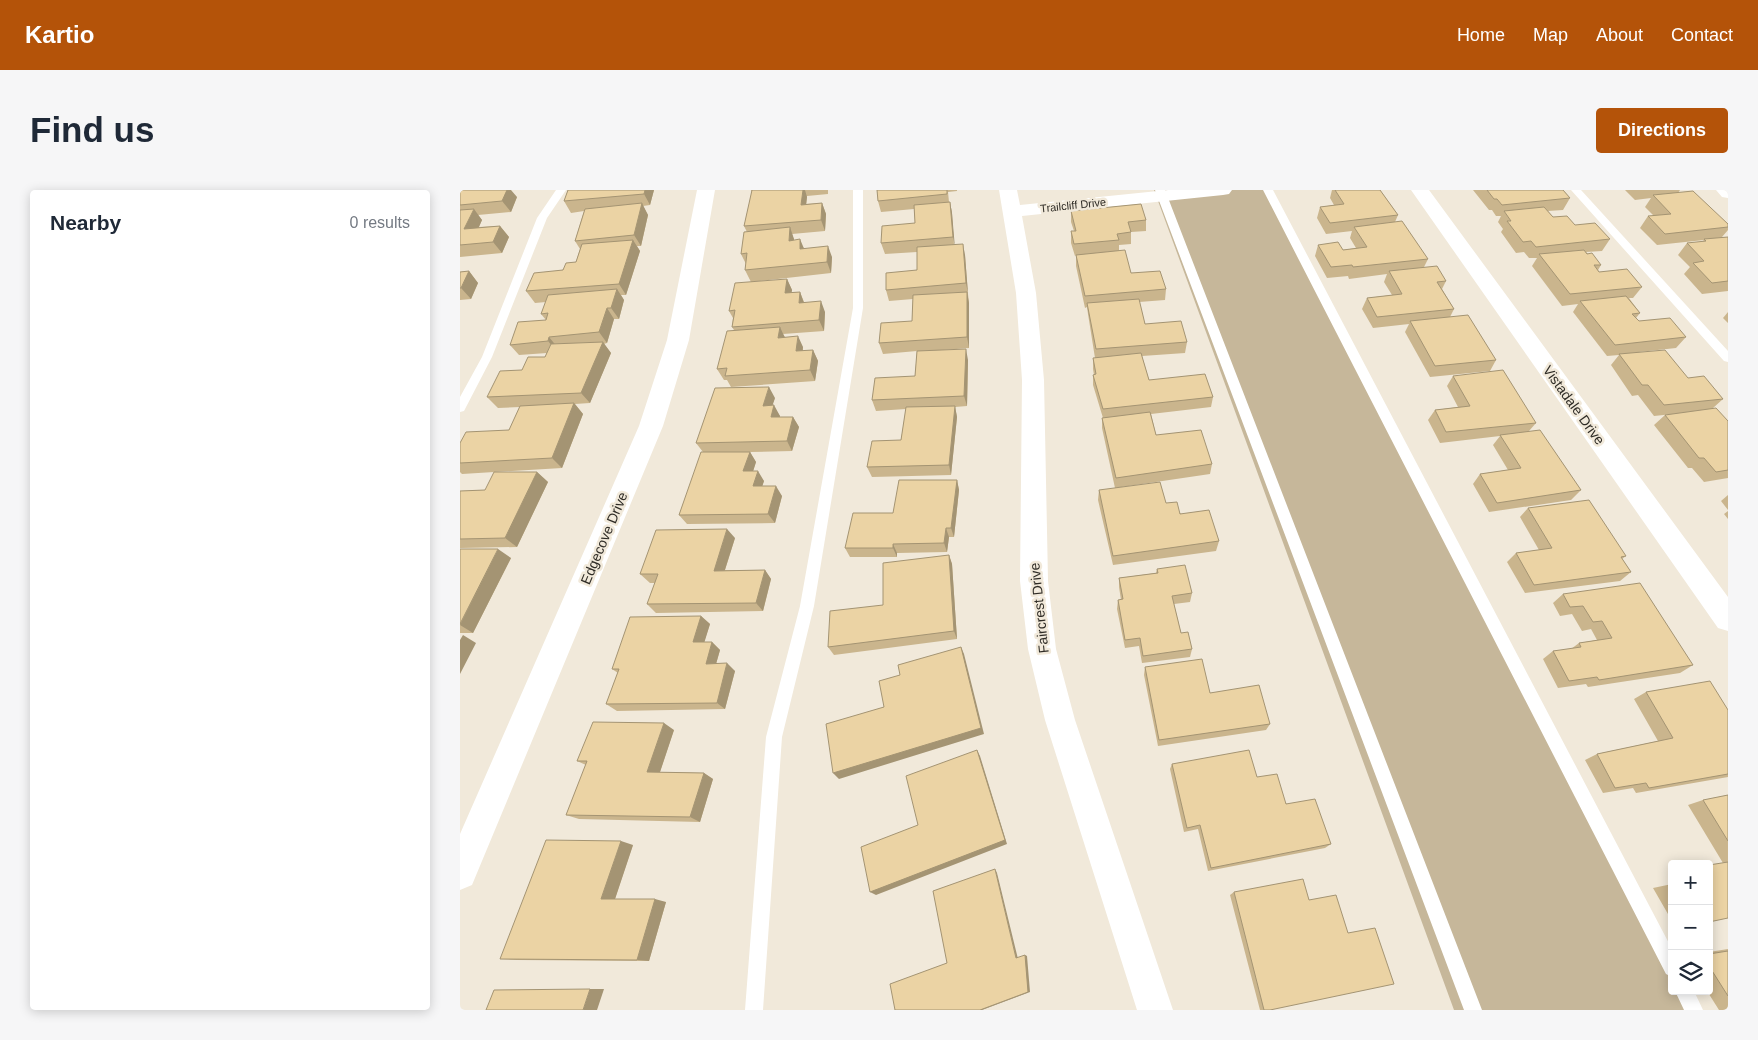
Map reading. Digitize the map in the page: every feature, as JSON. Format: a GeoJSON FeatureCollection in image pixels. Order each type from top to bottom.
{"type":"FeatureCollection","features":[{"type":"Feature","properties":{"kind":"street","name":"Edgecove Drive"},"geometry":{"type":"LineString","coordinates":[[460,873],[651,426],[678,340],[706,190]]}},
{"type":"Feature","properties":{"kind":"street","name":"Trailcliff Drive"},"geometry":{"type":"LineString","coordinates":[[1010,200],[1223,190]]}},
{"type":"Feature","properties":{"kind":"street","name":"Vistadale Drive"},"geometry":{"type":"LineString","coordinates":[[1420,190],[1728,619]]}},
{"type":"Feature","properties":{"kind":"street"},"geometry":{"type":"LineString","coordinates":[[1725,190],[1728,193]]}},
{"type":"Feature","properties":{"kind":"street","name":"Faircrest Drive"},"geometry":{"type":"LineString","coordinates":[[1010,200],[1026,293],[1033,380],[1034,581],[1042,649],[1060,720],[1154,1010]]}},
{"type":"Feature","properties":{"kind":"lane"},"geometry":{"type":"LineString","coordinates":[[460,408],[487,357],[542,218],[561,190]]}},
{"type":"Feature","properties":{"kind":"lane"},"geometry":{"type":"LineString","coordinates":[[754,1010],[774,737],[807,606],[858,308],[858,190]]}},
{"type":"Feature","properties":{"kind":"lane"},"geometry":{"type":"LineString","coordinates":[[1268,190],[1668,960]]}},
{"type":"Feature","properties":{"kind":"lane"},"geometry":{"type":"LineString","coordinates":[[1576,190],[1728,358]]}},
{"type":"Feature","properties":{"kind":"lane"},"geometry":{"type":"LineString","coordinates":[[1162,193],[1473,1010]]}},
{"type":"Feature","properties":{"kind":"lane"},"geometry":{"type":"LineString","coordinates":[[1686,995],[1694,1010]]}},
{"type":"Feature","properties":{"kind":"shaded area"},"geometry":{"type":"Polygon","coordinates":[[[1154,190],[1267,190],[1668,957],[1668,995],[1687,995],[1695,1010],[1454,1010],[1154,190]]]}},
{"type":"Feature","properties":{"kind":"building"},"geometry":{"type":"Polygon","coordinates":[[[460,190],[507,190],[502,201],[460,205],[460,190]]]}},
{"type":"Feature","properties":{"kind":"building"},"geometry":{"type":"Polygon","coordinates":[[[568,190],[645,190],[644,194],[564,201],[568,190]]]}},
{"type":"Feature","properties":{"kind":"building"},"geometry":{"type":"Polygon","coordinates":[[[752,190],[803,190],[801,205],[822,203],[821,220],[744,226],[752,190]]]}},
{"type":"Feature","properties":{"kind":"building"},"geometry":{"type":"Polygon","coordinates":[[[877,190],[947,190],[947,194],[878,201],[877,190]]]}},
{"type":"Feature","properties":{"kind":"building"},"geometry":{"type":"Polygon","coordinates":[[[1335,190],[1380,190],[1398,215],[1330,223],[1320,207],[1344,204],[1335,190]]]}},
{"type":"Feature","properties":{"kind":"building"},"geometry":{"type":"Polygon","coordinates":[[[1487,190],[1563,190],[1570,198],[1502,205],[1487,190]]]}},
{"type":"Feature","properties":{"kind":"building"},"geometry":{"type":"Polygon","coordinates":[[[1693,191],[1728,224],[1728,227],[1665,234],[1648,216],[1671,214],[1653,195],[1693,191]]]}},
{"type":"Feature","properties":{"kind":"building"},"geometry":{"type":"Polygon","coordinates":[[[950,202],[953,237],[881,243],[882,226],[915,223],[914,205],[950,202]]]}},
{"type":"Feature","properties":{"kind":"building"},"geometry":{"type":"Polygon","coordinates":[[[642,203],[634,235],[575,241],[585,209],[642,203]]]}},
{"type":"Feature","properties":{"kind":"building"},"geometry":{"type":"Polygon","coordinates":[[[1141,204],[1146,220],[1128,222],[1131,232],[1117,234],[1119,240],[1074,244],[1071,231],[1076,231],[1071,211],[1141,204]]]}},
{"type":"Feature","properties":{"kind":"building"},"geometry":{"type":"Polygon","coordinates":[[[1544,207],[1553,217],[1567,216],[1575,225],[1595,223],[1610,239],[1536,247],[1531,241],[1523,242],[1507,221],[1511,221],[1504,211],[1544,207]]]}},
{"type":"Feature","properties":{"kind":"building"},"geometry":{"type":"Polygon","coordinates":[[[474,209],[464,229],[500,226],[493,242],[460,245],[460,210],[474,209]]]}},
{"type":"Feature","properties":{"kind":"building"},"geometry":{"type":"Polygon","coordinates":[[[1402,221],[1428,259],[1353,267],[1352,265],[1331,267],[1318,245],[1338,242],[1343,250],[1367,247],[1354,227],[1402,221]]]}},
{"type":"Feature","properties":{"kind":"building"},"geometry":{"type":"Polygon","coordinates":[[[790,227],[789,241],[800,239],[800,249],[828,246],[827,262],[745,270],[747,253],[741,254],[744,232],[790,227]]]}},
{"type":"Feature","properties":{"kind":"building"},"geometry":{"type":"Polygon","coordinates":[[[1728,237],[1728,281],[1712,283],[1693,263],[1704,261],[1687,243],[1728,237]]]}},
{"type":"Feature","properties":{"kind":"building"},"geometry":{"type":"Polygon","coordinates":[[[633,240],[619,284],[526,291],[534,273],[563,270],[566,263],[576,262],[582,244],[633,240]]]}},
{"type":"Feature","properties":{"kind":"building"},"geometry":{"type":"Polygon","coordinates":[[[963,244],[966,283],[886,290],[886,273],[917,270],[917,247],[963,244]]]}},
{"type":"Feature","properties":{"kind":"building"},"geometry":{"type":"Polygon","coordinates":[[[1125,250],[1131,273],[1160,271],[1166,289],[1085,296],[1076,255],[1125,250]]]}},
{"type":"Feature","properties":{"kind":"building"},"geometry":{"type":"Polygon","coordinates":[[[1584,250],[1587,254],[1592,253],[1601,265],[1594,265],[1599,272],[1627,269],[1642,287],[1570,294],[1539,254],[1584,250]]]}},
{"type":"Feature","properties":{"kind":"building"},"geometry":{"type":"Polygon","coordinates":[[[1437,266],[1446,281],[1437,282],[1454,309],[1377,317],[1367,298],[1402,294],[1389,271],[1437,266]]]}},
{"type":"Feature","properties":{"kind":"building"},"geometry":{"type":"Polygon","coordinates":[[[469,271],[461,288],[460,288],[460,272],[469,271]]]}},
{"type":"Feature","properties":{"kind":"building"},"geometry":{"type":"Polygon","coordinates":[[[787,279],[785,293],[800,292],[799,303],[821,301],[819,320],[732,327],[735,310],[729,311],[735,283],[787,279]]]}},
{"type":"Feature","properties":{"kind":"building"},"geometry":{"type":"Polygon","coordinates":[[[617,289],[611,308],[607,308],[599,332],[549,337],[548,341],[510,345],[518,322],[546,320],[548,313],[541,314],[548,295],[617,289]]]}},
{"type":"Feature","properties":{"kind":"building"},"geometry":{"type":"Polygon","coordinates":[[[967,292],[967,337],[879,343],[881,323],[912,321],[913,295],[967,292]]]}},
{"type":"Feature","properties":{"kind":"building"},"geometry":{"type":"Polygon","coordinates":[[[1626,296],[1640,313],[1632,314],[1639,321],[1670,318],[1686,337],[1615,345],[1580,301],[1626,296]]]}},
{"type":"Feature","properties":{"kind":"building"},"geometry":{"type":"Polygon","coordinates":[[[1139,299],[1145,324],[1181,321],[1187,342],[1096,349],[1087,303],[1139,299]]]}},
{"type":"Feature","properties":{"kind":"building"},"geometry":{"type":"Polygon","coordinates":[[[1468,315],[1496,360],[1435,366],[1410,321],[1468,315]]]}},
{"type":"Feature","properties":{"kind":"building"},"geometry":{"type":"Polygon","coordinates":[[[780,327],[778,338],[798,336],[796,351],[813,350],[810,370],[725,376],[727,368],[717,369],[727,331],[780,327]]]}},
{"type":"Feature","properties":{"kind":"building"},"geometry":{"type":"Polygon","coordinates":[[[603,342],[581,393],[487,397],[500,371],[522,370],[528,357],[545,357],[551,344],[603,342]]]}},
{"type":"Feature","properties":{"kind":"building"},"geometry":{"type":"Polygon","coordinates":[[[966,349],[964,396],[872,400],[875,378],[915,376],[917,351],[966,349]]]}},
{"type":"Feature","properties":{"kind":"building"},"geometry":{"type":"Polygon","coordinates":[[[1665,350],[1688,378],[1704,376],[1723,399],[1664,405],[1648,385],[1642,385],[1619,354],[1665,350]]]}},
{"type":"Feature","properties":{"kind":"building"},"geometry":{"type":"Polygon","coordinates":[[[1141,353],[1149,380],[1205,374],[1213,397],[1103,409],[1093,375],[1096,374],[1093,358],[1141,353]]]}},
{"type":"Feature","properties":{"kind":"building"},"geometry":{"type":"Polygon","coordinates":[[[1503,370],[1536,423],[1446,432],[1435,410],[1470,406],[1453,376],[1503,370]]]}},
{"type":"Feature","properties":{"kind":"building"},"geometry":{"type":"Polygon","coordinates":[[[769,387],[763,406],[774,405],[771,417],[793,417],[787,441],[696,443],[715,388],[769,387]]]}},
{"type":"Feature","properties":{"kind":"building"},"geometry":{"type":"Polygon","coordinates":[[[574,403],[552,458],[460,463],[460,443],[466,432],[509,430],[520,406],[574,403]]]}},
{"type":"Feature","properties":{"kind":"building"},"geometry":{"type":"Polygon","coordinates":[[[955,406],[949,465],[867,467],[872,441],[901,440],[906,407],[955,406]]]}},
{"type":"Feature","properties":{"kind":"building"},"geometry":{"type":"Polygon","coordinates":[[[1716,408],[1728,421],[1728,470],[1716,472],[1704,458],[1699,458],[1665,415],[1716,408]]]}},
{"type":"Feature","properties":{"kind":"building"},"geometry":{"type":"Polygon","coordinates":[[[1150,412],[1156,435],[1201,430],[1212,464],[1116,478],[1102,418],[1150,412]]]}},
{"type":"Feature","properties":{"kind":"building"},"geometry":{"type":"Polygon","coordinates":[[[1540,430],[1581,490],[1497,503],[1480,474],[1521,468],[1500,435],[1540,430]]]}},
{"type":"Feature","properties":{"kind":"building"},"geometry":{"type":"Polygon","coordinates":[[[701,452],[750,452],[743,471],[758,471],[753,486],[776,486],[768,514],[679,515],[701,452]]]}},
{"type":"Feature","properties":{"kind":"building"},"geometry":{"type":"Polygon","coordinates":[[[494,472],[537,472],[505,538],[460,539],[460,491],[485,490],[494,472]]]}},
{"type":"Feature","properties":{"kind":"building"},"geometry":{"type":"Polygon","coordinates":[[[899,480],[957,480],[951,528],[946,528],[944,543],[893,544],[893,548],[845,548],[853,513],[893,513],[899,480]]]}},
{"type":"Feature","properties":{"kind":"building"},"geometry":{"type":"Polygon","coordinates":[[[1160,482],[1166,503],[1177,502],[1180,514],[1209,510],[1219,541],[1113,556],[1099,490],[1160,482]]]}},
{"type":"Feature","properties":{"kind":"building"},"geometry":{"type":"Polygon","coordinates":[[[1589,500],[1626,556],[1621,557],[1631,572],[1534,585],[1516,553],[1552,548],[1528,508],[1589,500]]]}},
{"type":"Feature","properties":{"kind":"building"},"geometry":{"type":"Polygon","coordinates":[[[727,529],[714,571],[765,570],[756,603],[647,604],[658,574],[640,574],[656,530],[727,529]]]}},
{"type":"Feature","properties":{"kind":"building"},"geometry":{"type":"Polygon","coordinates":[[[460,549],[498,549],[460,624],[460,549]]]}},
{"type":"Feature","properties":{"kind":"building"},"geometry":{"type":"Polygon","coordinates":[[[949,555],[954,631],[828,647],[830,611],[883,605],[883,563],[949,555]]]}},
{"type":"Feature","properties":{"kind":"building"},"geometry":{"type":"Polygon","coordinates":[[[1185,565],[1192,593],[1172,596],[1181,633],[1188,632],[1192,649],[1143,656],[1140,638],[1125,640],[1118,600],[1123,599],[1119,578],[1158,573],[1157,569],[1185,565]]]}},
{"type":"Feature","properties":{"kind":"building"},"geometry":{"type":"Polygon","coordinates":[[[1640,583],[1693,665],[1599,680],[1597,677],[1569,681],[1553,651],[1581,647],[1579,643],[1612,638],[1602,621],[1593,622],[1583,606],[1570,607],[1563,594],[1640,583]]]}},
{"type":"Feature","properties":{"kind":"building"},"geometry":{"type":"Polygon","coordinates":[[[701,616],[693,642],[712,642],[706,664],[727,663],[717,703],[606,704],[619,669],[612,669],[630,617],[701,616]]]}},
{"type":"Feature","properties":{"kind":"building"},"geometry":{"type":"Polygon","coordinates":[[[961,647],[981,728],[833,773],[826,724],[884,707],[879,681],[900,675],[898,665],[961,647]]]}},
{"type":"Feature","properties":{"kind":"building"},"geometry":{"type":"Polygon","coordinates":[[[1202,659],[1210,693],[1259,685],[1270,724],[1159,740],[1145,667],[1202,659]]]}},
{"type":"Feature","properties":{"kind":"building"},"geometry":{"type":"Polygon","coordinates":[[[1710,681],[1728,710],[1728,774],[1649,788],[1646,783],[1615,788],[1597,754],[1673,738],[1646,692],[1710,681]]]}},
{"type":"Feature","properties":{"kind":"building"},"geometry":{"type":"Polygon","coordinates":[[[593,722],[664,723],[647,772],[704,773],[690,817],[566,815],[587,761],[577,761],[593,722]]]}},
{"type":"Feature","properties":{"kind":"building"},"geometry":{"type":"Polygon","coordinates":[[[977,750],[1005,840],[870,892],[861,847],[918,825],[906,776],[977,750]]]}},
{"type":"Feature","properties":{"kind":"building"},"geometry":{"type":"Polygon","coordinates":[[[1249,750],[1257,777],[1277,774],[1286,804],[1315,799],[1331,844],[1211,868],[1200,825],[1187,828],[1172,764],[1249,750]]]}},
{"type":"Feature","properties":{"kind":"building"},"geometry":{"type":"Polygon","coordinates":[[[1728,795],[1728,841],[1703,800],[1728,795]]]}},
{"type":"Feature","properties":{"kind":"building"},"geometry":{"type":"Polygon","coordinates":[[[546,840],[621,841],[601,899],[655,899],[637,960],[500,959],[546,840]]]}},
{"type":"Feature","properties":{"kind":"building"},"geometry":{"type":"Polygon","coordinates":[[[1728,862],[1728,918],[1713,921],[1713,905],[1713,864],[1728,862]]]}},
{"type":"Feature","properties":{"kind":"building"},"geometry":{"type":"Polygon","coordinates":[[[995,869],[1016,958],[1025,955],[1028,992],[980,1010],[895,1010],[890,984],[947,963],[933,891],[995,869]]]}},
{"type":"Feature","properties":{"kind":"building"},"geometry":{"type":"Polygon","coordinates":[[[1303,879],[1309,900],[1336,895],[1348,933],[1375,928],[1394,984],[1264,1010],[1234,892],[1303,879]]]}},
{"type":"Feature","properties":{"kind":"building"},"geometry":{"type":"Polygon","coordinates":[[[1728,951],[1728,996],[1713,972],[1713,953],[1728,951]]]}},
{"type":"Feature","properties":{"kind":"building"},"geometry":{"type":"Polygon","coordinates":[[[590,989],[583,1010],[486,1010],[494,990],[590,989]]]}}]}
